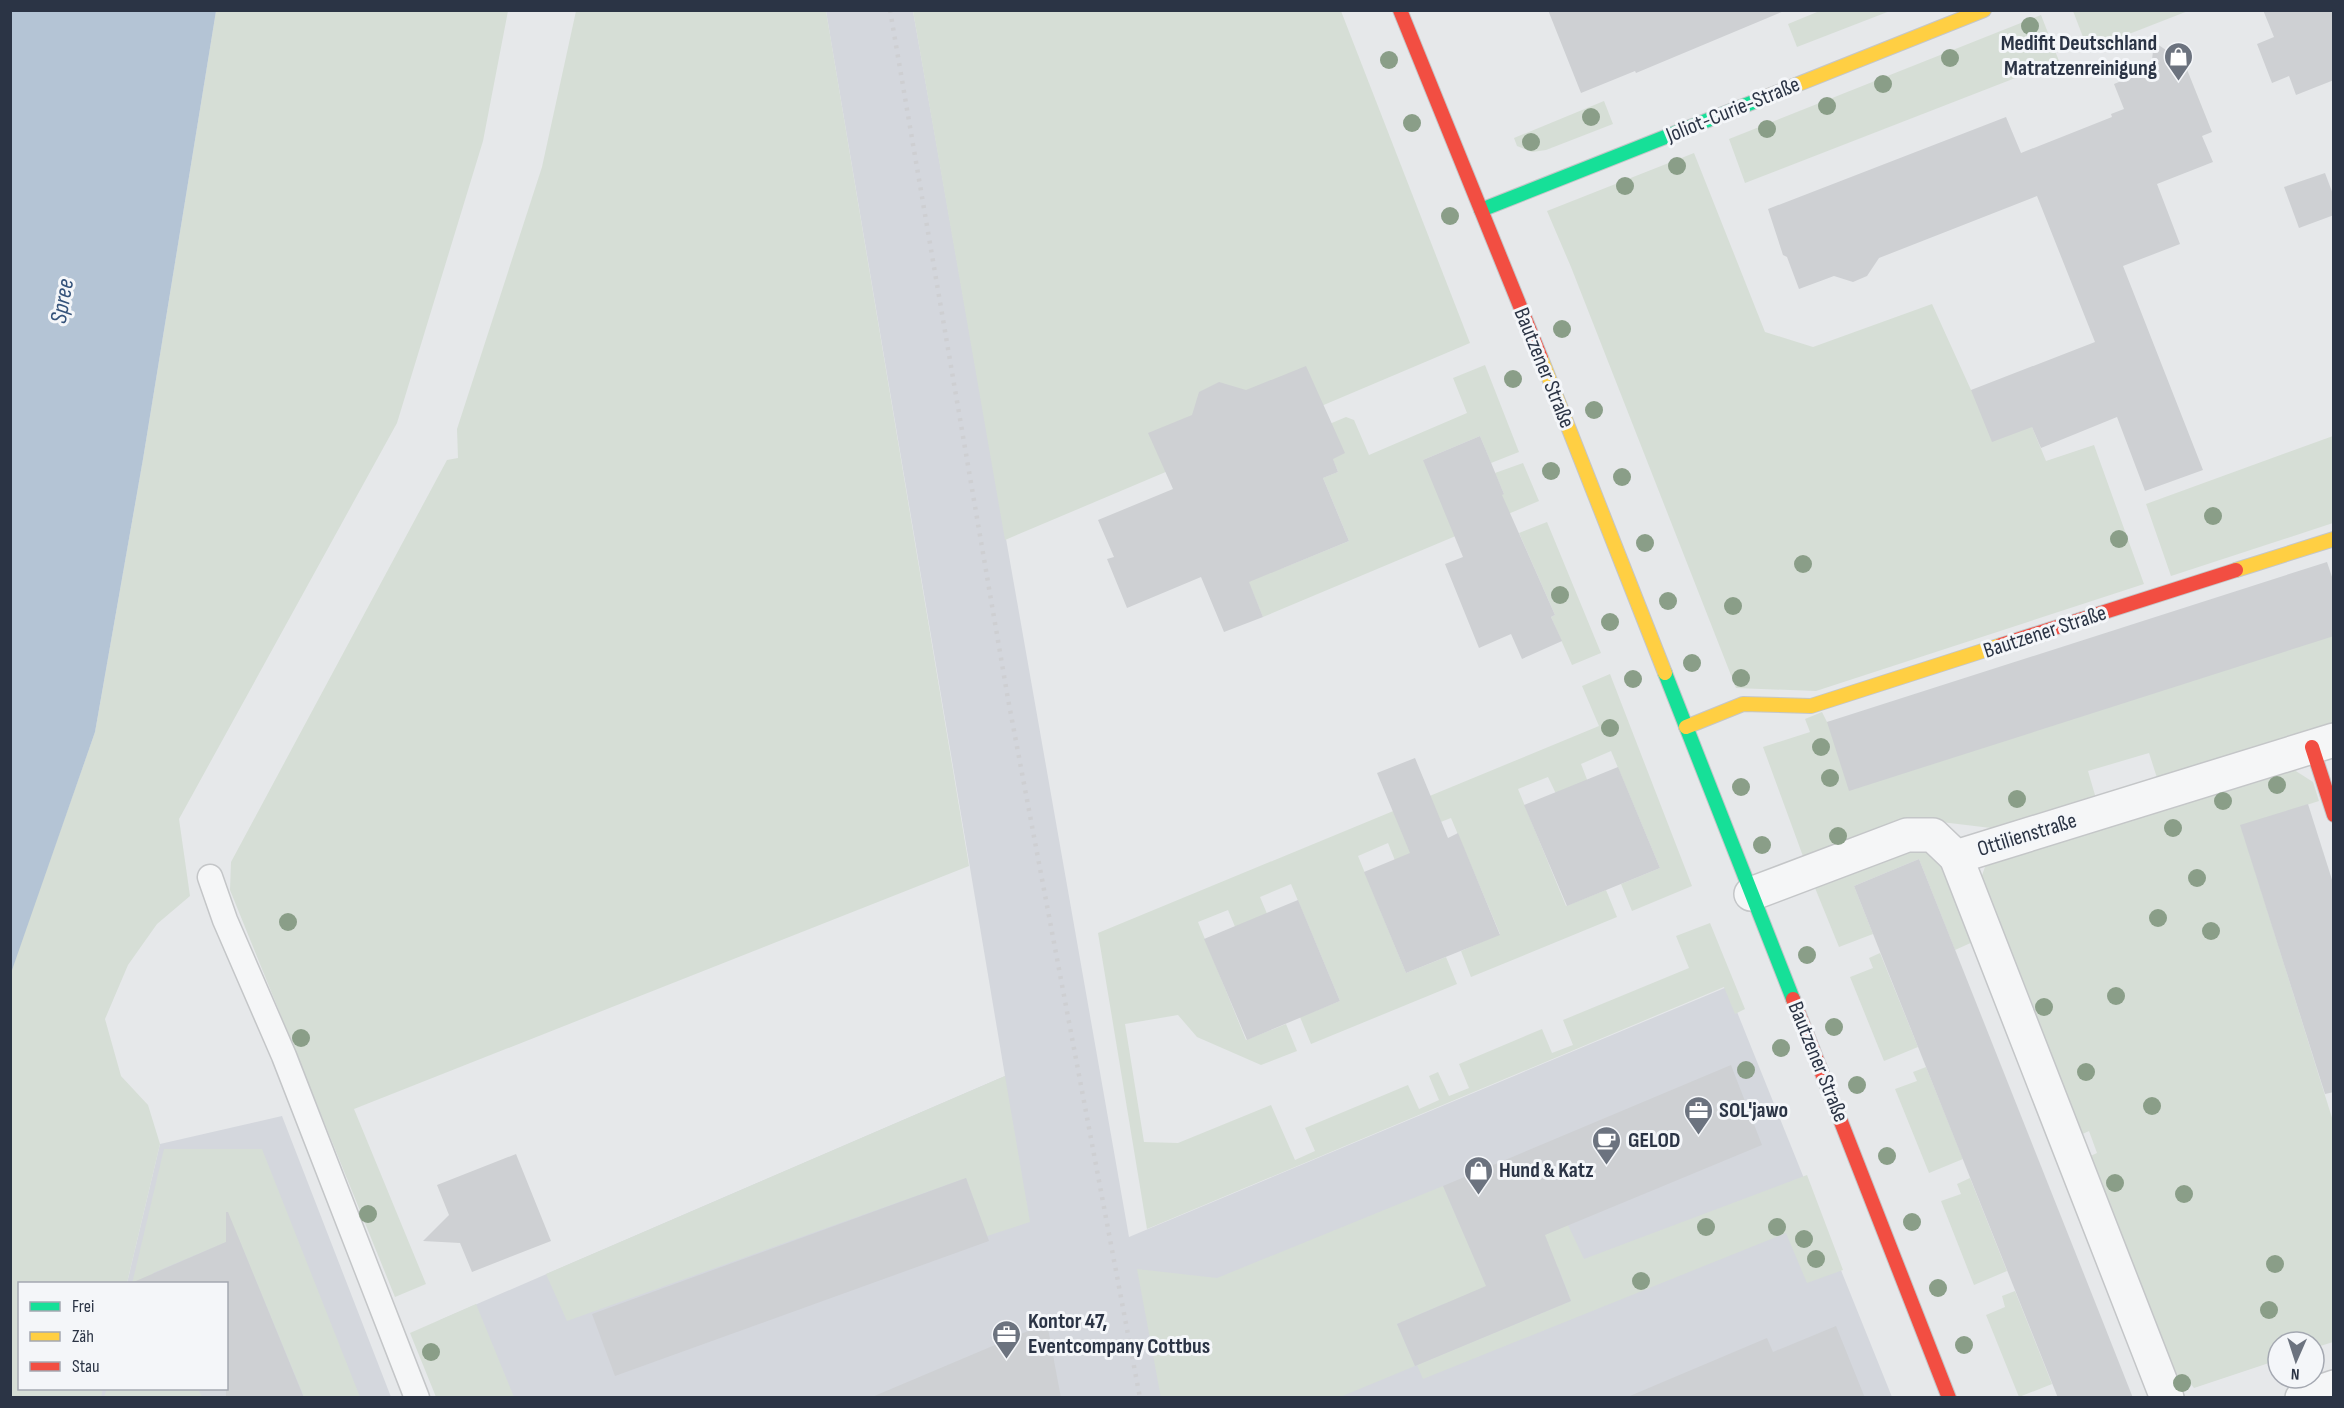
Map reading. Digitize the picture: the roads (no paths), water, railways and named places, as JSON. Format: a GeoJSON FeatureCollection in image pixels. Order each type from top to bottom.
{"type":"FeatureCollection","features":[{"type":"Feature","properties":{"kind":"street","name":"Bautzener Straße"},"geometry":{"type":"LineString","coordinates":[[1400,10],[1950,1398]]}},
{"type":"Feature","properties":{"kind":"street","name":"Joliot-Curie-Straße"},"geometry":{"type":"LineString","coordinates":[[1481,210],[1984,10]]}},
{"type":"Feature","properties":{"kind":"street","name":"Bautzener Straße"},"geometry":{"type":"LineString","coordinates":[[1686,727],[1743,704],[1811,706],[2334,539]]}},
{"type":"Feature","properties":{"kind":"street","name":"Ottilienstraße"},"geometry":{"type":"LineString","coordinates":[[1751,894],[1907,835],[1933,835],[1956,857],[2323,743],[2334,814]]}},
{"type":"Feature","properties":{"kind":"street"},"geometry":{"type":"LineString","coordinates":[[1956,857],[2166,1398]]}},
{"type":"Feature","properties":{"kind":"street"},"geometry":{"type":"LineString","coordinates":[[2302,1398],[2334,1387]]}},
{"type":"Feature","properties":{"kind":"lane"},"geometry":{"type":"LineString","coordinates":[[210,877],[225,920],[284,1056],[417,1398]]}},
{"type":"Feature","properties":{"kind":"water","name":"Spree"},"geometry":{"type":"Polygon","coordinates":[[[11,10],[216,11],[143,459],[95,732],[11,973],[11,10]]]}},
{"type":"Feature","properties":{"kind":"railway"},"geometry":{"type":"LineString","coordinates":[[890,10],[1008,699],[1140,1398]]}},
{"type":"Feature","properties":{"kind":"place","name":"Medifit Deutschland Matratzenreinigung"},"geometry":{"type":"Point","coordinates":[2178,82]}},
{"type":"Feature","properties":{"kind":"place","name":"SOL'jawo"},"geometry":{"type":"Point","coordinates":[1698,1136]}},
{"type":"Feature","properties":{"kind":"place","name":"GELOD"},"geometry":{"type":"Point","coordinates":[1607,1166]}},
{"type":"Feature","properties":{"kind":"place","name":"Hund & Katz"},"geometry":{"type":"Point","coordinates":[1478,1196]}},
{"type":"Feature","properties":{"kind":"place","name":"Kontor 47, Eventcompany Cottbus"},"geometry":{"type":"Point","coordinates":[1007,1360]}}]}
